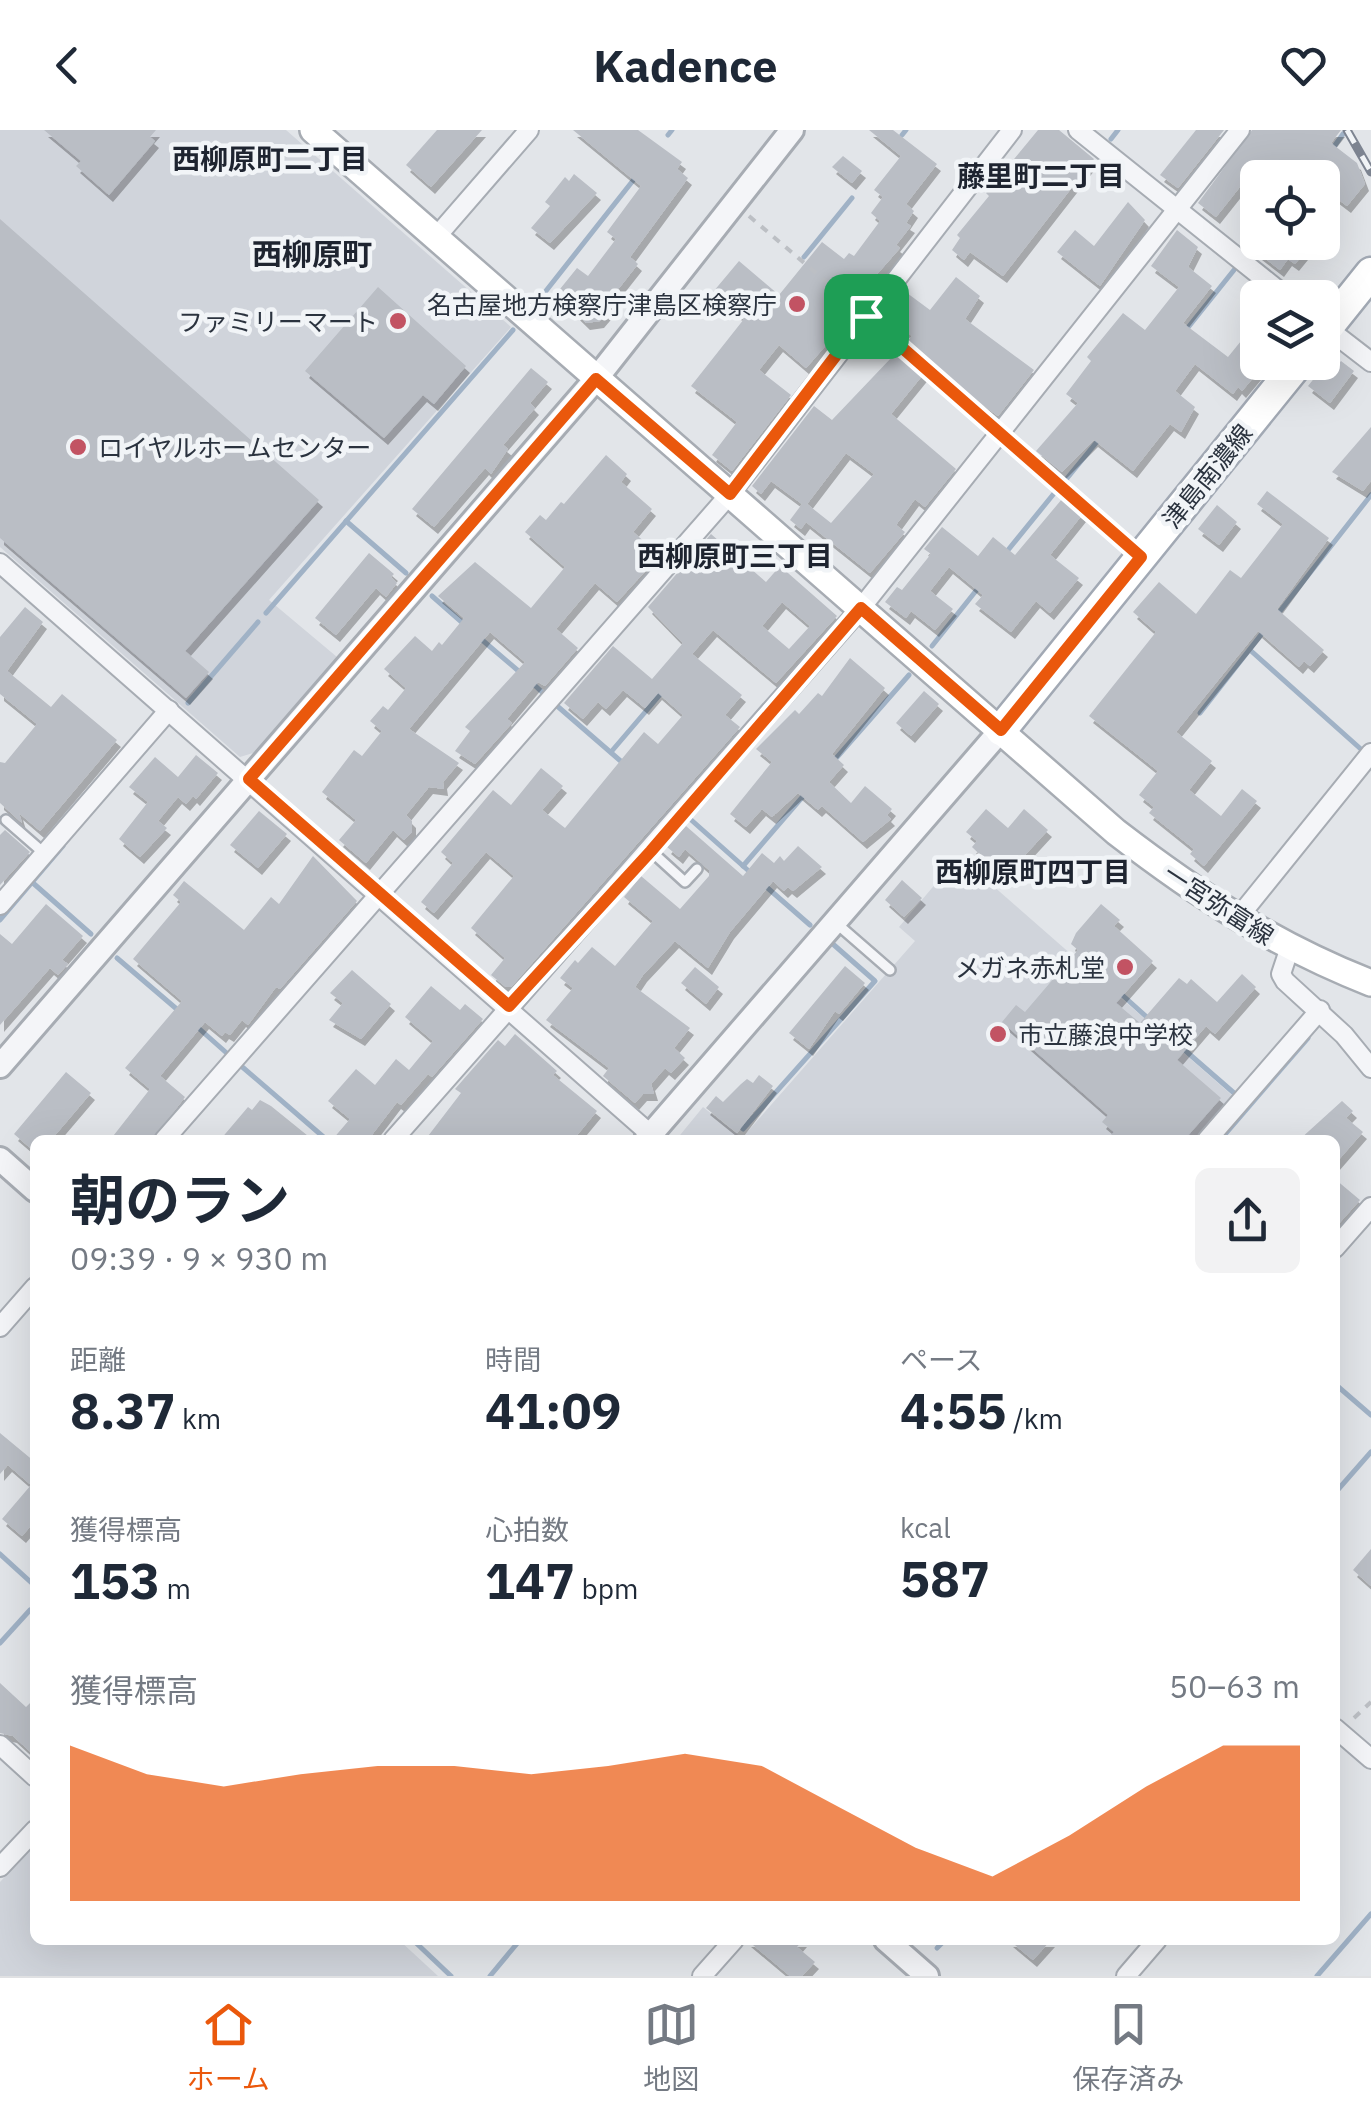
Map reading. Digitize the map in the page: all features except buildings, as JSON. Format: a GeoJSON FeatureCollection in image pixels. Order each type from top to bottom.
{"type":"FeatureCollection","features":[{"type":"Feature","properties":{"kind":"main road","name":"一宮弥富線"},"geometry":{"type":"LineString","coordinates":[[313,130],[1116,832],[1238,919],[1289,950],[1371,983]]}},
{"type":"Feature","properties":{"kind":"main road"},"geometry":{"type":"LineString","coordinates":[[1340,310],[1371,273]]}},
{"type":"Feature","properties":{"kind":"main road","name":"津島南濃線"},"geometry":{"type":"LineString","coordinates":[[1001,730],[1284,380]]}},
{"type":"Feature","properties":{"kind":"street"},"geometry":{"type":"LineString","coordinates":[[437,236],[529,130]]}},
{"type":"Feature","properties":{"kind":"street"},"geometry":{"type":"LineString","coordinates":[[0,1066],[596,379],[792,130]]}},
{"type":"Feature","properties":{"kind":"street"},"geometry":{"type":"LineString","coordinates":[[168,1135],[730,494],[1012,130]]}},
{"type":"Feature","properties":{"kind":"street"},"geometry":{"type":"LineString","coordinates":[[1078,130],[1266,280]]}},
{"type":"Feature","properties":{"kind":"street"},"geometry":{"type":"LineString","coordinates":[[397,1135],[861,608],[1240,130]]}},
{"type":"Feature","properties":{"kind":"street"},"geometry":{"type":"LineString","coordinates":[[1340,340],[1371,362]]}},
{"type":"Feature","properties":{"kind":"street"},"geometry":{"type":"LineString","coordinates":[[0,591],[7,569],[509,1006],[648,1135]]}},
{"type":"Feature","properties":{"kind":"street"},"geometry":{"type":"LineString","coordinates":[[0,905],[169,710]]}},
{"type":"Feature","properties":{"kind":"street"},"geometry":{"type":"LineString","coordinates":[[654,1135],[1001,730]]}},
{"type":"Feature","properties":{"kind":"street"},"geometry":{"type":"LineString","coordinates":[[1238,919],[1371,753]]}},
{"type":"Feature","properties":{"kind":"street"},"geometry":{"type":"LineString","coordinates":[[1289,950],[1281,974],[1320,1010],[1371,1068]]}},
{"type":"Feature","properties":{"kind":"street"},"geometry":{"type":"LineString","coordinates":[[1211,1135],[1320,1010]]}},
{"type":"Feature","properties":{"kind":"street"},"geometry":{"type":"LineString","coordinates":[[0,1159],[30,1186]]}},
{"type":"Feature","properties":{"kind":"street"},"geometry":{"type":"LineString","coordinates":[[1340,1242],[1371,1207]]}},
{"type":"Feature","properties":{"kind":"street"},"geometry":{"type":"LineString","coordinates":[[0,1327],[30,1293]]}},
{"type":"Feature","properties":{"kind":"street"},"geometry":{"type":"LineString","coordinates":[[1340,1735],[1371,1759]]}},
{"type":"Feature","properties":{"kind":"street"},"geometry":{"type":"LineString","coordinates":[[0,1745],[30,1772]]}},
{"type":"Feature","properties":{"kind":"street"},"geometry":{"type":"LineString","coordinates":[[0,1868],[30,1835]]}},
{"type":"Feature","properties":{"kind":"street"},"geometry":{"type":"LineString","coordinates":[[702,1976],[730,1945]]}},
{"type":"Feature","properties":{"kind":"street"},"geometry":{"type":"LineString","coordinates":[[892,1945],[928,1976]]}},
{"type":"Feature","properties":{"kind":"street"},"geometry":{"type":"LineString","coordinates":[[1126,1976],[1153,1945]]}},
{"type":"Feature","properties":{"kind":"lane"},"geometry":{"type":"LineString","coordinates":[[6,820],[45,854]]}},
{"type":"Feature","properties":{"kind":"lane"},"geometry":{"type":"LineString","coordinates":[[651,851],[685,882],[697,869]]}},
{"type":"Feature","properties":{"kind":"lane"},"geometry":{"type":"LineString","coordinates":[[836,923],[890,970]]}},
{"type":"Feature","properties":{"kind":"path"},"geometry":{"type":"LineString","coordinates":[[734,204],[1141,557]]}},
{"type":"Feature","properties":{"kind":"path"},"geometry":{"type":"LineString","coordinates":[[1340,1729],[1371,1702]]}},
{"type":"Feature","properties":{"kind":"shaded area"},"geometry":{"type":"Polygon","coordinates":[[[0,130],[286,130],[511,327],[269,600],[337,657],[253,753],[240,757],[0,547],[0,130]]]}},
{"type":"Feature","properties":{"kind":"shaded area","name":"市立藤浪中学校"},"geometry":{"type":"Polygon","coordinates":[[[959,856],[1234,1097],[1201,1135],[745,1135],[915,941],[899,927],[959,856]]]}},
{"type":"Feature","properties":{"kind":"shaded area","name":"市立藤浪中学校"},"geometry":{"type":"Polygon","coordinates":[[[703,1107],[738,1135],[680,1135],[703,1107]]]}},
{"type":"Feature","properties":{"kind":"shaded area"},"geometry":{"type":"Polygon","coordinates":[[[30,1850],[30,1945],[404,1945],[438,1976],[0,1976],[0,1882],[30,1850]]]}},
{"type":"Feature","properties":{"kind":"waterway"},"geometry":{"type":"LineString","coordinates":[[668,135],[672,130]]}},
{"type":"Feature","properties":{"kind":"waterway"},"geometry":{"type":"LineString","coordinates":[[902,135],[906,130]]}},
{"type":"Feature","properties":{"kind":"waterway"},"geometry":{"type":"LineString","coordinates":[[1111,139],[1118,130]]}},
{"type":"Feature","properties":{"kind":"waterway"},"geometry":{"type":"LineString","coordinates":[[1333,148],[1343,134]]}},
{"type":"Feature","properties":{"kind":"waterway"},"geometry":{"type":"LineString","coordinates":[[538,301],[635,178]]}},
{"type":"Feature","properties":{"kind":"waterway"},"geometry":{"type":"LineString","coordinates":[[804,257],[852,198]]}},
{"type":"Feature","properties":{"kind":"waterway"},"geometry":{"type":"LineString","coordinates":[[1186,330],[1234,270]]}},
{"type":"Feature","properties":{"kind":"waterway"},"geometry":{"type":"LineString","coordinates":[[266,613],[513,330]]}},
{"type":"Feature","properties":{"kind":"waterway"},"geometry":{"type":"LineString","coordinates":[[1064,482],[1100,438]]}},
{"type":"Feature","properties":{"kind":"waterway"},"geometry":{"type":"LineString","coordinates":[[1004,555],[1056,491]]}},
{"type":"Feature","properties":{"kind":"waterway"},"geometry":{"type":"LineString","coordinates":[[1277,615],[1371,495]]}},
{"type":"Feature","properties":{"kind":"waterway"},"geometry":{"type":"LineString","coordinates":[[346,521],[406,573]]}},
{"type":"Feature","properties":{"kind":"waterway"},"geometry":{"type":"LineString","coordinates":[[932,646],[979,587]]}},
{"type":"Feature","properties":{"kind":"waterway"},"geometry":{"type":"LineString","coordinates":[[432,596],[465,625]]}},
{"type":"Feature","properties":{"kind":"waterway"},"geometry":{"type":"LineString","coordinates":[[188,703],[258,622]]}},
{"type":"Feature","properties":{"kind":"waterway"},"geometry":{"type":"LineString","coordinates":[[1200,713],[1264,631]]}},
{"type":"Feature","properties":{"kind":"waterway"},"geometry":{"type":"LineString","coordinates":[[481,639],[522,674]]}},
{"type":"Feature","properties":{"kind":"waterway"},"geometry":{"type":"LineString","coordinates":[[1250,650],[1363,751]]}},
{"type":"Feature","properties":{"kind":"waterway"},"geometry":{"type":"LineString","coordinates":[[832,763],[909,675]]}},
{"type":"Feature","properties":{"kind":"waterway"},"geometry":{"type":"LineString","coordinates":[[530,681],[543,693]]}},
{"type":"Feature","properties":{"kind":"waterway"},"geometry":{"type":"LineString","coordinates":[[611,752],[664,690]]}},
{"type":"Feature","properties":{"kind":"waterway"},"geometry":{"type":"LineString","coordinates":[[556,705],[624,764]]}},
{"type":"Feature","properties":{"kind":"waterway"},"geometry":{"type":"LineString","coordinates":[[743,866],[805,794]]}},
{"type":"Feature","properties":{"kind":"waterway"},"geometry":{"type":"LineString","coordinates":[[689,818],[751,873]]}},
{"type":"Feature","properties":{"kind":"waterway"},"geometry":{"type":"LineString","coordinates":[[0,920],[63,846]]}},
{"type":"Feature","properties":{"kind":"waterway"},"geometry":{"type":"LineString","coordinates":[[33,883],[91,934]]}},
{"type":"Feature","properties":{"kind":"waterway"},"geometry":{"type":"LineString","coordinates":[[763,884],[810,925]]}},
{"type":"Feature","properties":{"kind":"waterway"},"geometry":{"type":"LineString","coordinates":[[743,1129],[875,981],[834,945]]}},
{"type":"Feature","properties":{"kind":"waterway"},"geometry":{"type":"LineString","coordinates":[[117,958],[179,1011]]}},
{"type":"Feature","properties":{"kind":"waterway"},"geometry":{"type":"LineString","coordinates":[[1120,993],[1149,1019]]}},
{"type":"Feature","properties":{"kind":"waterway"},"geometry":{"type":"LineString","coordinates":[[195,1025],[230,1056]]}},
{"type":"Feature","properties":{"kind":"waterway"},"geometry":{"type":"LineString","coordinates":[[1224,1135],[1308,1038]]}},
{"type":"Feature","properties":{"kind":"waterway"},"geometry":{"type":"LineString","coordinates":[[1180,1046],[1234,1093]]}},
{"type":"Feature","properties":{"kind":"waterway"},"geometry":{"type":"LineString","coordinates":[[240,1065],[321,1135]]}},
{"type":"Feature","properties":{"kind":"waterway"},"geometry":{"type":"LineString","coordinates":[[1340,1388],[1371,1415]]}},
{"type":"Feature","properties":{"kind":"waterway"},"geometry":{"type":"LineString","coordinates":[[1340,1487],[1371,1452]]}},
{"type":"Feature","properties":{"kind":"waterway"},"geometry":{"type":"LineString","coordinates":[[0,1554],[30,1581]]}},
{"type":"Feature","properties":{"kind":"waterway"},"geometry":{"type":"LineString","coordinates":[[0,1643],[30,1610]]}},
{"type":"Feature","properties":{"kind":"waterway"},"geometry":{"type":"LineString","coordinates":[[1317,1976],[1371,1914]]}},
{"type":"Feature","properties":{"kind":"waterway"},"geometry":{"type":"LineString","coordinates":[[418,1945],[451,1976]]}},
{"type":"Feature","properties":{"kind":"waterway"},"geometry":{"type":"LineString","coordinates":[[490,1976],[516,1945]]}},
{"type":"Feature","properties":{"kind":"waterway"},"geometry":{"type":"LineString","coordinates":[[937,1948],[940,1945]]}},
{"type":"Feature","properties":{"kind":"railway"},"geometry":{"type":"LineString","coordinates":[[1347,130],[1371,172]]}},
{"type":"Feature","properties":{"kind":"place","name":"名古屋地方検察庁津島区検察庁"},"geometry":{"type":"Point","coordinates":[797,304]}},
{"type":"Feature","properties":{"kind":"place","name":"ファミリーマート"},"geometry":{"type":"Point","coordinates":[398,321]}},
{"type":"Feature","properties":{"kind":"place","name":"ロイヤルホームセンター"},"geometry":{"type":"Point","coordinates":[78,447]}},
{"type":"Feature","properties":{"kind":"place","name":"メガネ赤札堂"},"geometry":{"type":"Point","coordinates":[1125,967]}},
{"type":"Feature","properties":{"kind":"place","name":"市立藤浪中学校"},"geometry":{"type":"Point","coordinates":[998,1034]}},
{"type":"Feature","properties":{"kind":"district","name":"西柳原町二丁目"},"geometry":{"type":"Point","coordinates":[270,158]}},
{"type":"Feature","properties":{"kind":"district","name":"藤里町二丁目"},"geometry":{"type":"Point","coordinates":[1041,175]}},
{"type":"Feature","properties":{"kind":"district","name":"西柳原町"},"geometry":{"type":"Point","coordinates":[312,253]}},
{"type":"Feature","properties":{"kind":"district","name":"西柳原町三丁目"},"geometry":{"type":"Point","coordinates":[735,555]}},
{"type":"Feature","properties":{"kind":"district","name":"西柳原町四丁目"},"geometry":{"type":"Point","coordinates":[1033,871]}},
{"type":"Feature","properties":{"kind":"route"},"geometry":{"type":"LineString","coordinates":[[866,316],[1141,557],[1001,730],[861,608],[651,851],[509,1006],[249,779],[596,379],[730,494],[866,316]]}}]}
